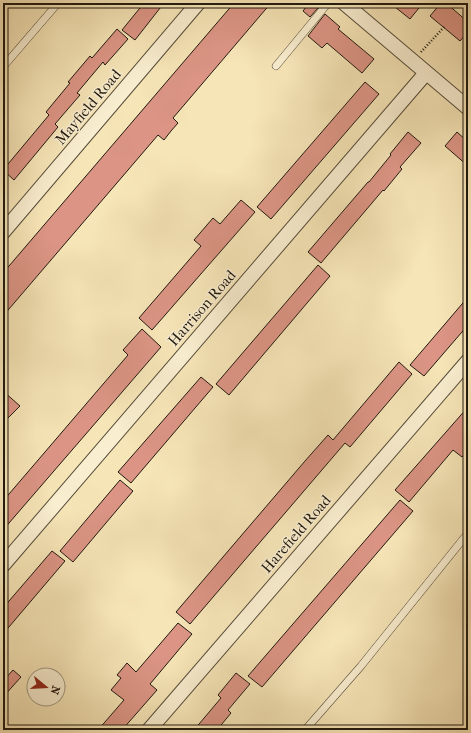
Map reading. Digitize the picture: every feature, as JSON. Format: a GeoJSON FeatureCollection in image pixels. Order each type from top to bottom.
{"type":"FeatureCollection","features":[{"type":"Feature","properties":{"kind":"street","name":"Mayfield Road"},"geometry":{"type":"LineString","coordinates":[[3,232],[198,3]]}},
{"type":"Feature","properties":{"kind":"street"},"geometry":{"type":"LineString","coordinates":[[344,3],[468,108]]}},
{"type":"Feature","properties":{"kind":"street","name":"Harrison Road"},"geometry":{"type":"LineString","coordinates":[[3,565],[426,73]]}},
{"type":"Feature","properties":{"kind":"street","name":"Harefield Road"},"geometry":{"type":"LineString","coordinates":[[149,730],[468,360]]}},
{"type":"Feature","properties":{"kind":"lane"},"geometry":{"type":"LineString","coordinates":[[3,67],[58,3]]}},
{"type":"Feature","properties":{"kind":"lane"},"geometry":{"type":"LineString","coordinates":[[276,66],[328,3]]}},
{"type":"Feature","properties":{"kind":"lane"},"geometry":{"type":"LineString","coordinates":[[306,730],[361,666],[468,533]]}},
{"type":"Feature","properties":{"kind":"path"},"geometry":{"type":"LineString","coordinates":[[413,61],[444,27]]}},
{"type":"Feature","properties":{"kind":"building"},"geometry":{"type":"Polygon","coordinates":[[[144,3],[164,3],[135,40],[122,30],[144,3]]]}},
{"type":"Feature","properties":{"kind":"building"},"geometry":{"type":"Polygon","coordinates":[[[234,3],[271,3],[173,118],[178,123],[164,140],[158,135],[3,316],[3,273],[234,3]]]}},
{"type":"Feature","properties":{"kind":"building"},"geometry":{"type":"Polygon","coordinates":[[[309,3],[312,3],[318,8],[310,17],[303,11],[309,3]]]}},
{"type":"Feature","properties":{"kind":"building"},"geometry":{"type":"Polygon","coordinates":[[[390,3],[423,3],[410,19],[390,3]]]}},
{"type":"Feature","properties":{"kind":"building"},"geometry":{"type":"Polygon","coordinates":[[[441,3],[446,3],[468,22],[468,32],[460,41],[430,16],[441,3]]]}},
{"type":"Feature","properties":{"kind":"building"},"geometry":{"type":"Polygon","coordinates":[[[325,14],[340,27],[338,29],[374,59],[362,73],[327,43],[322,48],[308,36],[325,14]]]}},
{"type":"Feature","properties":{"kind":"building"},"geometry":{"type":"Polygon","coordinates":[[[117,29],[128,39],[105,65],[103,62],[77,93],[80,95],[55,124],[58,127],[14,180],[3,170],[49,115],[46,112],[70,83],[68,82],[90,56],[92,58],[117,29]]]}},
{"type":"Feature","properties":{"kind":"building"},"geometry":{"type":"Polygon","coordinates":[[[365,82],[379,94],[271,219],[257,207],[365,82]]]}},
{"type":"Feature","properties":{"kind":"building"},"geometry":{"type":"Polygon","coordinates":[[[408,132],[421,143],[400,167],[402,169],[384,191],[383,190],[321,263],[308,252],[369,182],[408,132]]]}},
{"type":"Feature","properties":{"kind":"building"},"geometry":{"type":"Polygon","coordinates":[[[457,132],[468,142],[468,166],[445,146],[457,132]]]}},
{"type":"Feature","properties":{"kind":"building"},"geometry":{"type":"Polygon","coordinates":[[[241,200],[255,212],[152,330],[139,318],[201,246],[194,240],[213,218],[220,224],[241,200]]]}},
{"type":"Feature","properties":{"kind":"building"},"geometry":{"type":"Polygon","coordinates":[[[318,265],[330,276],[229,395],[216,384],[318,265]]]}},
{"type":"Feature","properties":{"kind":"building"},"geometry":{"type":"Polygon","coordinates":[[[468,297],[468,325],[424,376],[410,365],[468,297]]]}},
{"type":"Feature","properties":{"kind":"building"},"geometry":{"type":"Polygon","coordinates":[[[142,329],[161,347],[3,530],[3,501],[128,355],[123,350],[142,329]]]}},
{"type":"Feature","properties":{"kind":"building"},"geometry":{"type":"Polygon","coordinates":[[[399,362],[412,374],[350,447],[345,443],[190,624],[176,612],[328,435],[333,440],[399,362]]]}},
{"type":"Feature","properties":{"kind":"building"},"geometry":{"type":"Polygon","coordinates":[[[201,377],[213,387],[131,483],[118,472],[201,377]]]}},
{"type":"Feature","properties":{"kind":"building"},"geometry":{"type":"Polygon","coordinates":[[[3,391],[20,406],[3,423],[3,391]]]}},
{"type":"Feature","properties":{"kind":"building"},"geometry":{"type":"Polygon","coordinates":[[[468,407],[468,450],[462,457],[453,450],[409,502],[395,490],[468,407]]]}},
{"type":"Feature","properties":{"kind":"building"},"geometry":{"type":"Polygon","coordinates":[[[120,480],[133,491],[73,562],[60,551],[120,480]]]}},
{"type":"Feature","properties":{"kind":"building"},"geometry":{"type":"Polygon","coordinates":[[[400,500],[413,511],[262,687],[248,676],[400,500]]]}},
{"type":"Feature","properties":{"kind":"building"},"geometry":{"type":"Polygon","coordinates":[[[52,551],[65,561],[3,634],[3,608],[52,551]]]}},
{"type":"Feature","properties":{"kind":"building"},"geometry":{"type":"Polygon","coordinates":[[[178,623],[192,634],[150,684],[157,690],[122,730],[98,730],[124,700],[111,690],[121,678],[117,675],[127,663],[136,672],[178,623]]]}},
{"type":"Feature","properties":{"kind":"building"},"geometry":{"type":"Polygon","coordinates":[[[13,670],[21,677],[3,697],[3,681],[13,670]]]}},
{"type":"Feature","properties":{"kind":"building"},"geometry":{"type":"Polygon","coordinates":[[[236,673],[250,684],[228,710],[231,713],[217,730],[194,730],[221,698],[218,695],[236,673]]]}}]}
